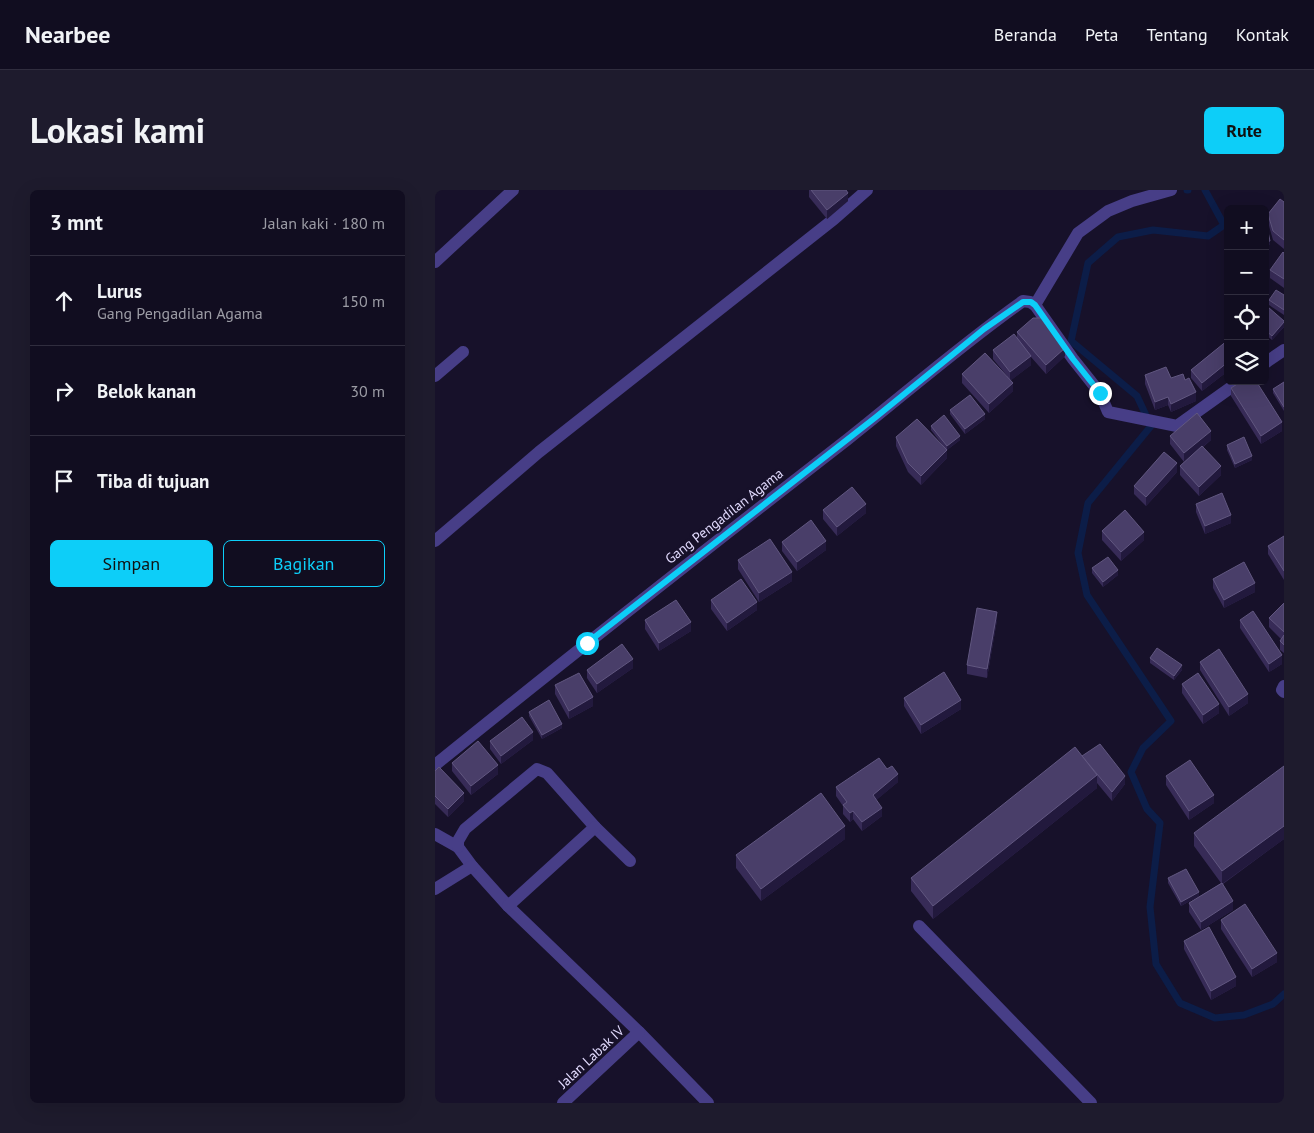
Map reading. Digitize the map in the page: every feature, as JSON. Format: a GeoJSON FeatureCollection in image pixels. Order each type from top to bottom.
{"type":"FeatureCollection","features":[{"type":"Feature","properties":{"kind":"street"},"geometry":{"type":"LineString","coordinates":[[435,262],[513,190]]}},
{"type":"Feature","properties":{"kind":"street"},"geometry":{"type":"LineString","coordinates":[[1171,190],[1132,201],[1108,211],[1079,233],[1035,305],[1073,359],[1100,393],[1108,412],[1177,426],[1234,385]]}},
{"type":"Feature","properties":{"kind":"street"},"geometry":{"type":"LineString","coordinates":[[435,541],[539,452],[861,192]]}},
{"type":"Feature","properties":{"kind":"street","name":"Gang Pengadilan Agama"},"geometry":{"type":"LineString","coordinates":[[435,765],[594,637],[876,417],[984,329],[1023,302],[1031,302],[1035,305]]}},
{"type":"Feature","properties":{"kind":"street"},"geometry":{"type":"LineString","coordinates":[[1269,360],[1284,350]]}},
{"type":"Feature","properties":{"kind":"street"},"geometry":{"type":"LineString","coordinates":[[435,376],[463,352]]}},
{"type":"Feature","properties":{"kind":"street"},"geometry":{"type":"LineString","coordinates":[[1284,686],[1282,690],[1284,692]]}},
{"type":"Feature","properties":{"kind":"street"},"geometry":{"type":"LineString","coordinates":[[458,848],[458,842],[465,829],[537,769],[547,773],[595,827],[630,861]]}},
{"type":"Feature","properties":{"kind":"street"},"geometry":{"type":"LineString","coordinates":[[508,906],[595,827]]}},
{"type":"Feature","properties":{"kind":"street"},"geometry":{"type":"LineString","coordinates":[[435,834],[458,848],[508,906],[639,1032],[707,1103]]}},
{"type":"Feature","properties":{"kind":"street"},"geometry":{"type":"LineString","coordinates":[[435,889],[472,866]]}},
{"type":"Feature","properties":{"kind":"street"},"geometry":{"type":"LineString","coordinates":[[919,926],[1091,1103]]}},
{"type":"Feature","properties":{"kind":"street","name":"Jalan Labak IV"},"geometry":{"type":"LineString","coordinates":[[563,1103],[639,1032]]}},
{"type":"Feature","properties":{"kind":"building"},"geometry":{"type":"Polygon","coordinates":[[[811,190],[846,190],[848,193],[827,210],[811,190]]]}},
{"type":"Feature","properties":{"kind":"building"},"geometry":{"type":"Polygon","coordinates":[[[1280,199],[1284,202],[1284,240],[1273,231],[1269,213],[1280,199]]]}},
{"type":"Feature","properties":{"kind":"building"},"geometry":{"type":"Polygon","coordinates":[[[1284,253],[1284,279],[1270,270],[1284,253]]]}},
{"type":"Feature","properties":{"kind":"building"},"geometry":{"type":"Polygon","coordinates":[[[1276,290],[1284,295],[1284,310],[1269,300],[1276,290]]]}},
{"type":"Feature","properties":{"kind":"building"},"geometry":{"type":"Polygon","coordinates":[[[1269,308],[1284,321],[1272,336],[1269,333],[1269,308]]]}},
{"type":"Feature","properties":{"kind":"building"},"geometry":{"type":"Polygon","coordinates":[[[1033,318],[1042,318],[1065,348],[1046,365],[1017,332],[1033,318]]]}},
{"type":"Feature","properties":{"kind":"building"},"geometry":{"type":"Polygon","coordinates":[[[1014,334],[1031,356],[1010,372],[993,350],[1014,334]]]}},
{"type":"Feature","properties":{"kind":"building"},"geometry":{"type":"Polygon","coordinates":[[[1224,343],[1224,365],[1202,383],[1191,370],[1224,343]]]}},
{"type":"Feature","properties":{"kind":"building"},"geometry":{"type":"Polygon","coordinates":[[[985,353],[1013,383],[989,404],[962,374],[985,353]]]}},
{"type":"Feature","properties":{"kind":"building"},"geometry":{"type":"Polygon","coordinates":[[[1166,367],[1171,378],[1183,374],[1185,380],[1189,378],[1196,392],[1171,404],[1168,397],[1155,402],[1145,375],[1166,367]]]}},
{"type":"Feature","properties":{"kind":"building"},"geometry":{"type":"Polygon","coordinates":[[[1284,382],[1284,407],[1273,389],[1284,382]]]}},
{"type":"Feature","properties":{"kind":"building"},"geometry":{"type":"Polygon","coordinates":[[[1236,385],[1259,385],[1282,422],[1261,436],[1231,388],[1236,385]]]}},
{"type":"Feature","properties":{"kind":"building"},"geometry":{"type":"Polygon","coordinates":[[[970,395],[985,414],[965,429],[950,410],[970,395]]]}},
{"type":"Feature","properties":{"kind":"building"},"geometry":{"type":"Polygon","coordinates":[[[1197,413],[1211,431],[1184,453],[1170,436],[1197,413]]]}},
{"type":"Feature","properties":{"kind":"building"},"geometry":{"type":"Polygon","coordinates":[[[944,415],[960,436],[947,446],[931,426],[944,415]]]}},
{"type":"Feature","properties":{"kind":"building"},"geometry":{"type":"Polygon","coordinates":[[[917,419],[947,450],[921,476],[908,463],[896,437],[917,419]]]}},
{"type":"Feature","properties":{"kind":"building"},"geometry":{"type":"Polygon","coordinates":[[[1244,437],[1252,456],[1235,464],[1227,445],[1244,437]]]}},
{"type":"Feature","properties":{"kind":"building"},"geometry":{"type":"Polygon","coordinates":[[[1202,446],[1221,466],[1199,487],[1180,466],[1202,446]]]}},
{"type":"Feature","properties":{"kind":"building"},"geometry":{"type":"Polygon","coordinates":[[[1164,452],[1177,463],[1146,497],[1134,486],[1164,452]]]}},
{"type":"Feature","properties":{"kind":"building"},"geometry":{"type":"Polygon","coordinates":[[[852,487],[866,504],[837,527],[823,510],[852,487]]]}},
{"type":"Feature","properties":{"kind":"building"},"geometry":{"type":"Polygon","coordinates":[[[1222,493],[1231,515],[1205,526],[1196,504],[1222,493]]]}},
{"type":"Feature","properties":{"kind":"building"},"geometry":{"type":"Polygon","coordinates":[[[1125,510],[1144,532],[1121,552],[1102,531],[1125,510]]]}},
{"type":"Feature","properties":{"kind":"building"},"geometry":{"type":"Polygon","coordinates":[[[811,520],[826,541],[797,562],[782,542],[811,520]]]}},
{"type":"Feature","properties":{"kind":"building"},"geometry":{"type":"Polygon","coordinates":[[[1284,536],[1284,571],[1268,546],[1284,536]]]}},
{"type":"Feature","properties":{"kind":"building"},"geometry":{"type":"Polygon","coordinates":[[[770,539],[792,572],[759,593],[738,560],[770,539]]]}},
{"type":"Feature","properties":{"kind":"building"},"geometry":{"type":"Polygon","coordinates":[[[1108,557],[1118,570],[1103,582],[1092,568],[1108,557]]]}},
{"type":"Feature","properties":{"kind":"building"},"geometry":{"type":"Polygon","coordinates":[[[1244,562],[1255,583],[1224,600],[1213,579],[1244,562]]]}},
{"type":"Feature","properties":{"kind":"building"},"geometry":{"type":"Polygon","coordinates":[[[741,579],[757,602],[727,623],[711,600],[741,579]]]}},
{"type":"Feature","properties":{"kind":"building"},"geometry":{"type":"Polygon","coordinates":[[[676,600],[691,622],[659,643],[645,620],[676,600]]]}},
{"type":"Feature","properties":{"kind":"building"},"geometry":{"type":"Polygon","coordinates":[[[1284,603],[1284,632],[1269,618],[1284,603]]]}},
{"type":"Feature","properties":{"kind":"building"},"geometry":{"type":"Polygon","coordinates":[[[977,608],[997,612],[987,669],[967,665],[977,608]]]}},
{"type":"Feature","properties":{"kind":"building"},"geometry":{"type":"Polygon","coordinates":[[[1253,611],[1282,655],[1269,664],[1240,620],[1253,611]]]}},
{"type":"Feature","properties":{"kind":"building"},"geometry":{"type":"Polygon","coordinates":[[[1284,635],[1284,645],[1280,641],[1284,635]]]}},
{"type":"Feature","properties":{"kind":"building"},"geometry":{"type":"Polygon","coordinates":[[[622,644],[633,659],[597,684],[587,670],[622,644]]]}},
{"type":"Feature","properties":{"kind":"building"},"geometry":{"type":"Polygon","coordinates":[[[1157,648],[1182,665],[1174,676],[1150,658],[1157,648]]]}},
{"type":"Feature","properties":{"kind":"building"},"geometry":{"type":"Polygon","coordinates":[[[1219,649],[1248,694],[1229,707],[1200,662],[1219,649]]]}},
{"type":"Feature","properties":{"kind":"building"},"geometry":{"type":"Polygon","coordinates":[[[944,672],[961,700],[921,725],[904,698],[944,672]]]}},
{"type":"Feature","properties":{"kind":"building"},"geometry":{"type":"Polygon","coordinates":[[[579,673],[593,697],[569,711],[555,685],[579,673]]]}},
{"type":"Feature","properties":{"kind":"building"},"geometry":{"type":"Polygon","coordinates":[[[1198,673],[1219,704],[1203,715],[1182,684],[1198,673]]]}},
{"type":"Feature","properties":{"kind":"building"},"geometry":{"type":"Polygon","coordinates":[[[549,700],[562,724],[542,735],[529,712],[549,700]]]}},
{"type":"Feature","properties":{"kind":"building"},"geometry":{"type":"Polygon","coordinates":[[[522,717],[533,732],[501,756],[490,741],[522,717]]]}},
{"type":"Feature","properties":{"kind":"building"},"geometry":{"type":"Polygon","coordinates":[[[478,741],[498,765],[471,786],[452,763],[478,741]]]}},
{"type":"Feature","properties":{"kind":"building"},"geometry":{"type":"Polygon","coordinates":[[[1100,744],[1125,776],[1112,792],[1082,756],[1100,744]]]}},
{"type":"Feature","properties":{"kind":"building"},"geometry":{"type":"Polygon","coordinates":[[[1075,747],[1097,775],[933,906],[911,878],[1075,747]]]}},
{"type":"Feature","properties":{"kind":"building"},"geometry":{"type":"Polygon","coordinates":[[[879,758],[887,769],[892,766],[898,774],[873,795],[882,808],[862,822],[853,811],[850,813],[843,805],[847,802],[836,787],[879,758]]]}},
{"type":"Feature","properties":{"kind":"building"},"geometry":{"type":"Polygon","coordinates":[[[1190,760],[1214,795],[1189,811],[1166,776],[1190,760]]]}},
{"type":"Feature","properties":{"kind":"building"},"geometry":{"type":"Polygon","coordinates":[[[1284,766],[1284,826],[1222,871],[1194,833],[1284,766]]]}},
{"type":"Feature","properties":{"kind":"building"},"geometry":{"type":"Polygon","coordinates":[[[439,767],[464,793],[448,809],[435,796],[435,771],[439,767]]]}},
{"type":"Feature","properties":{"kind":"building"},"geometry":{"type":"Polygon","coordinates":[[[821,793],[845,826],[761,889],[736,855],[821,793]]]}},
{"type":"Feature","properties":{"kind":"building"},"geometry":{"type":"Polygon","coordinates":[[[1186,869],[1199,892],[1181,902],[1168,878],[1186,869]]]}},
{"type":"Feature","properties":{"kind":"building"},"geometry":{"type":"Polygon","coordinates":[[[1222,883],[1233,901],[1201,922],[1189,903],[1222,883]]]}},
{"type":"Feature","properties":{"kind":"building"},"geometry":{"type":"Polygon","coordinates":[[[1245,904],[1277,953],[1252,969],[1221,920],[1245,904]]]}},
{"type":"Feature","properties":{"kind":"building"},"geometry":{"type":"Polygon","coordinates":[[[1209,927],[1236,977],[1211,991],[1184,941],[1209,927]]]}},
{"type":"Feature","properties":{"kind":"waterway"},"geometry":{"type":"LineString","coordinates":[[1205,190],[1224,225],[1208,236],[1153,230],[1118,237],[1088,263],[1071,341],[1137,396],[1151,426],[1088,503],[1078,553],[1087,595],[1171,721],[1143,748],[1131,772],[1147,809],[1160,823],[1150,907],[1156,964],[1180,1003],[1215,1018],[1244,1015],[1273,1004],[1284,994]]}},
{"type":"Feature","properties":{"kind":"route"},"geometry":{"type":"LineString","coordinates":[[587,643],[876,417],[984,329],[1023,302],[1031,302],[1035,305],[1073,359],[1100,393]]}}]}
